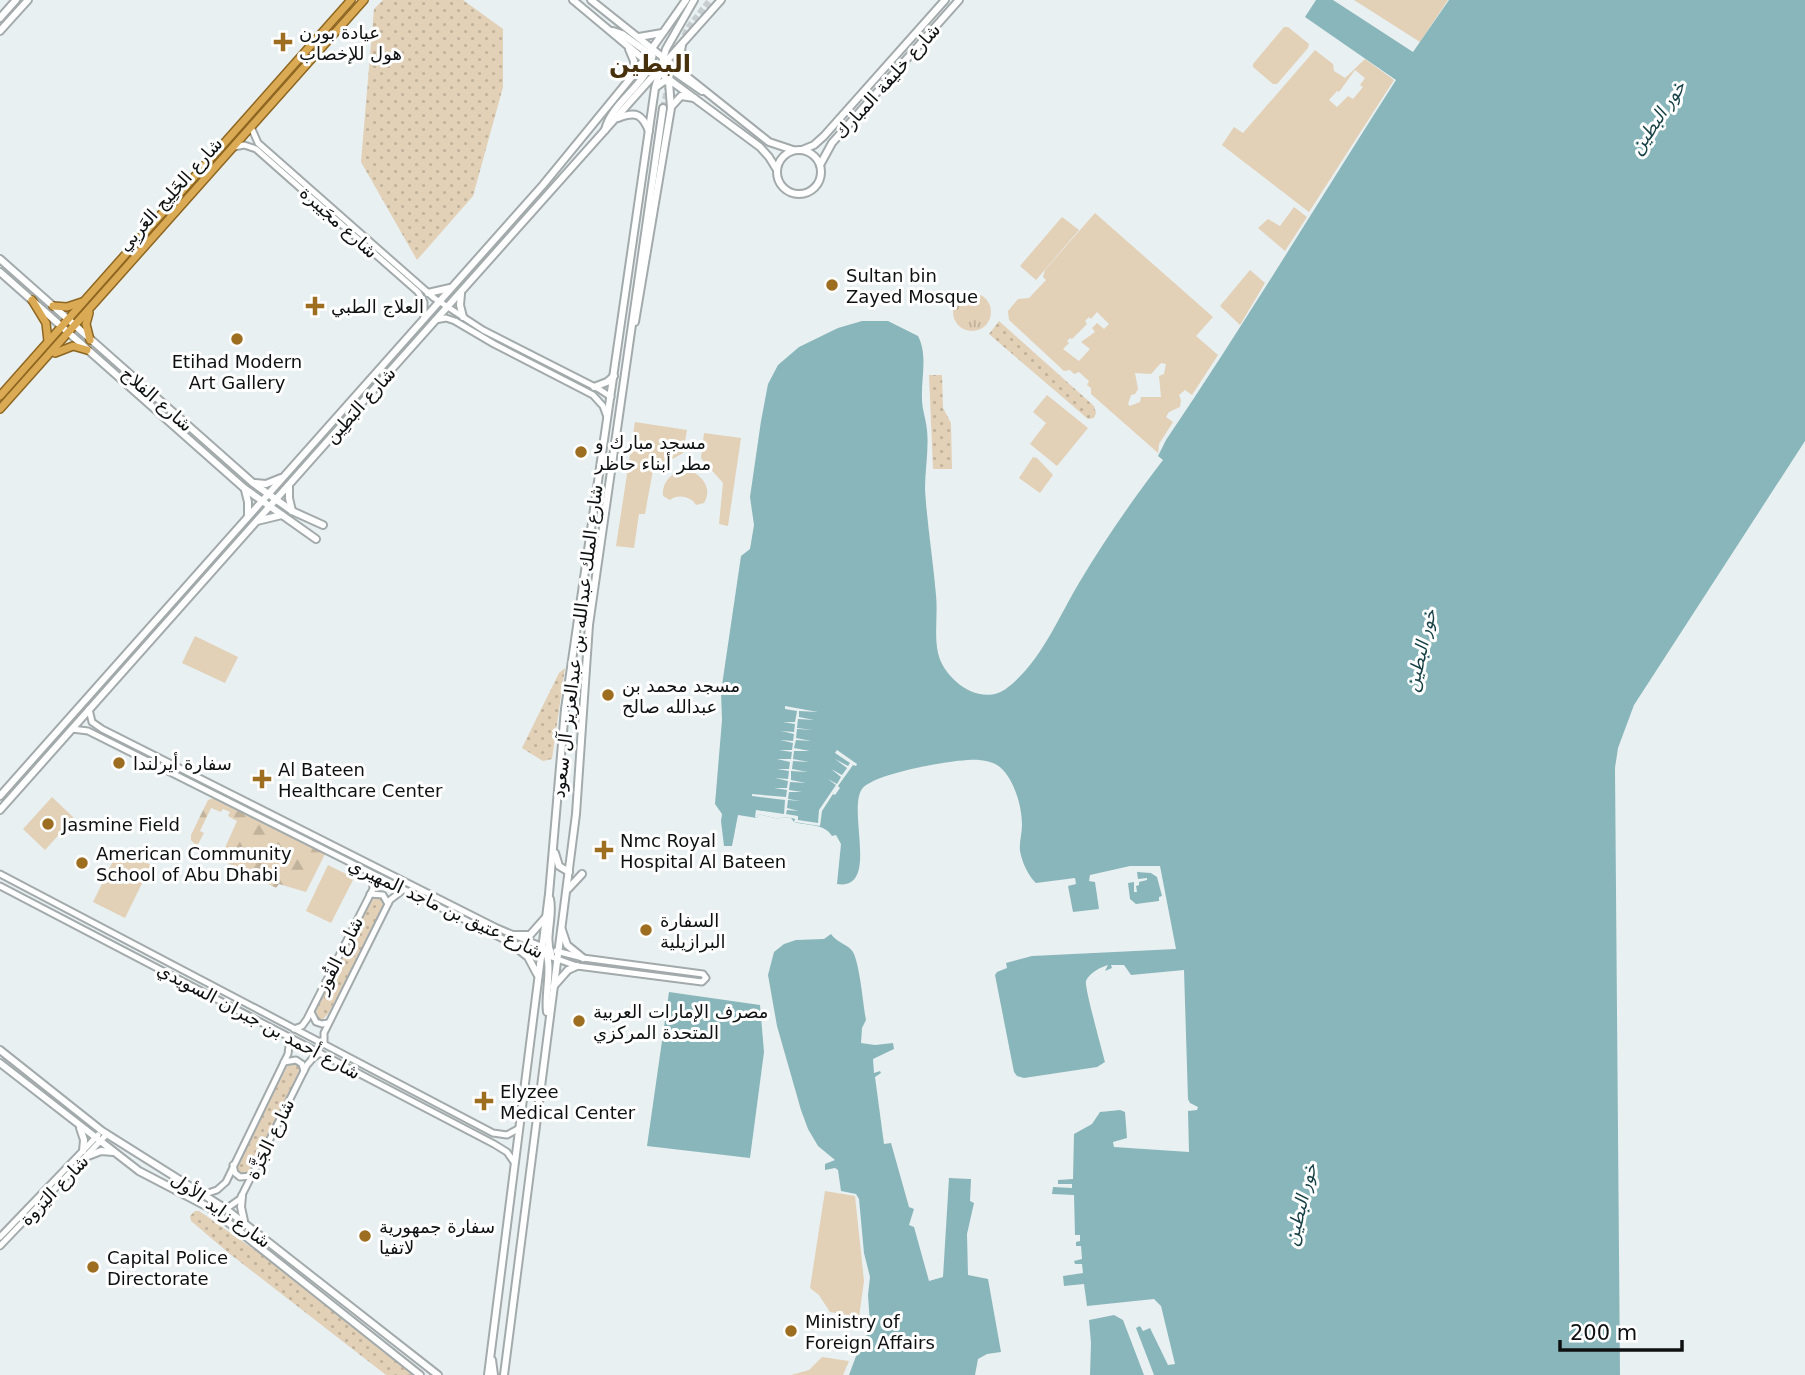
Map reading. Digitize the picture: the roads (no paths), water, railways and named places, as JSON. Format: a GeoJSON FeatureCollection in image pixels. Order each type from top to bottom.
{"type":"FeatureCollection","features":[{"type":"Feature","properties":{"kind":"highway","name":"شارع الخَلِيج العَربِي"},"geometry":{"type":"LineString","coordinates":[[0,409],[69,333],[89,303],[351,0]]}},
{"type":"Feature","properties":{"kind":"highway","name":"شارع الخَلِيج العَربِي"},"geometry":{"type":"LineString","coordinates":[[0,396],[68,320],[89,303],[234,146],[364,0]]}},
{"type":"Feature","properties":{"kind":"highway"},"geometry":{"type":"LineString","coordinates":[[32,300],[48,327],[48,343]]}},
{"type":"Feature","properties":{"kind":"highway"},"geometry":{"type":"LineString","coordinates":[[53,306],[70,307],[89,303],[86,323],[90,340]]}},
{"type":"Feature","properties":{"kind":"highway"},"geometry":{"type":"LineString","coordinates":[[49,356],[73,346],[87,350]]}},
{"type":"Feature","properties":{"kind":"main road"},"geometry":{"type":"LineString","coordinates":[[0,18],[16,0]]}},
{"type":"Feature","properties":{"kind":"main road"},"geometry":{"type":"LineString","coordinates":[[0,31],[28,0]]}},
{"type":"Feature","properties":{"kind":"main road"},"geometry":{"type":"LineString","coordinates":[[573,0],[624,42],[650,57],[664,59],[769,142],[813,155],[820,165],[821,175],[817,183],[811,190],[800,194],[790,192],[782,186],[777,170],[763,149],[659,72],[650,57],[637,37],[591,0]]}},
{"type":"Feature","properties":{"kind":"main road","name":"شارع البَطِين"},"geometry":{"type":"LineString","coordinates":[[0,796],[543,185],[650,57],[686,0]]}},
{"type":"Feature","properties":{"kind":"main road"},"geometry":{"type":"LineString","coordinates":[[664,59],[677,27],[694,0]]}},
{"type":"Feature","properties":{"kind":"main road","name":"شارع البَطِين"},"geometry":{"type":"LineString","coordinates":[[0,810],[432,321],[659,72],[664,59],[683,43],[721,0]]}},
{"type":"Feature","properties":{"kind":"main road","name":"شارع خليفة المبارك"},"geometry":{"type":"LineString","coordinates":[[802,150],[814,145],[824,136],[945,0]]}},
{"type":"Feature","properties":{"kind":"main road","name":"شارع خليفة المبارك"},"geometry":{"type":"LineString","coordinates":[[820,165],[828,147],[959,0]]}},
{"type":"Feature","properties":{"kind":"main road"},"geometry":{"type":"LineString","coordinates":[[610,30],[622,34],[650,57],[664,59]]}},
{"type":"Feature","properties":{"kind":"main road"},"geometry":{"type":"LineString","coordinates":[[637,37],[664,32]]}},
{"type":"Feature","properties":{"kind":"main road"},"geometry":{"type":"LineString","coordinates":[[624,42],[633,56],[634,74]]}},
{"type":"Feature","properties":{"kind":"main road"},"geometry":{"type":"LineString","coordinates":[[683,43],[680,61],[687,76]]}},
{"type":"Feature","properties":{"kind":"main road"},"geometry":{"type":"LineString","coordinates":[[605,132],[610,118],[650,57]]}},
{"type":"Feature","properties":{"kind":"main road"},"geometry":{"type":"LineString","coordinates":[[659,72],[673,71],[696,89],[707,92]]}},
{"type":"Feature","properties":{"kind":"main road","name":"شارع الملك عبدالله بن عبدالعزيز آل سعود"},"geometry":{"type":"LineString","coordinates":[[545,947],[559,757],[566,701],[659,72]]}},
{"type":"Feature","properties":{"kind":"main road"},"geometry":{"type":"LineString","coordinates":[[655,88],[662,82],[669,82],[667,108]]}},
{"type":"Feature","properties":{"kind":"main road"},"geometry":{"type":"LineString","coordinates":[[667,108],[681,96],[696,98]]}},
{"type":"Feature","properties":{"kind":"main road","name":"شارع الملك عبدالله بن عبدالعزيز آل سعود"},"geometry":{"type":"LineString","coordinates":[[504,1375],[569,872],[578,791],[588,635],[628,351],[667,108]]}},
{"type":"Feature","properties":{"kind":"main road"},"geometry":{"type":"LineString","coordinates":[[616,118],[636,113],[643,118],[649,131]]}},
{"type":"Feature","properties":{"kind":"main road"},"geometry":{"type":"LineString","coordinates":[[777,170],[780,159],[793,150]]}},
{"type":"Feature","properties":{"kind":"main road","name":"شارع الفلاح"},"geometry":{"type":"LineString","coordinates":[[0,259],[253,483],[292,511],[323,525]]}},
{"type":"Feature","properties":{"kind":"main road","name":"شارع الفلاح"},"geometry":{"type":"LineString","coordinates":[[0,272],[244,488],[316,539]]}},
{"type":"Feature","properties":{"kind":"main road"},"geometry":{"type":"LineString","coordinates":[[428,293],[452,287]]}},
{"type":"Feature","properties":{"kind":"main road"},"geometry":{"type":"LineString","coordinates":[[461,292],[462,320]]}},
{"type":"Feature","properties":{"kind":"main road"},"geometry":{"type":"LineString","coordinates":[[594,387],[614,376]]}},
{"type":"Feature","properties":{"kind":"main road"},"geometry":{"type":"LineString","coordinates":[[611,397],[617,428]]}},
{"type":"Feature","properties":{"kind":"main road"},"geometry":{"type":"LineString","coordinates":[[253,483],[266,484],[286,475]]}},
{"type":"Feature","properties":{"kind":"main road"},"geometry":{"type":"LineString","coordinates":[[289,485],[292,511]]}},
{"type":"Feature","properties":{"kind":"main road"},"geometry":{"type":"LineString","coordinates":[[244,488],[248,516]]}},
{"type":"Feature","properties":{"kind":"main road"},"geometry":{"type":"LineString","coordinates":[[254,523],[282,515]]}},
{"type":"Feature","properties":{"kind":"main road"},"geometry":{"type":"LineString","coordinates":[[554,848],[559,866],[569,872]]}},
{"type":"Feature","properties":{"kind":"main road"},"geometry":{"type":"LineString","coordinates":[[566,891],[582,874]]}},
{"type":"Feature","properties":{"kind":"main road"},"geometry":{"type":"LineString","coordinates":[[549,894],[552,913],[545,947],[549,1018]]}},
{"type":"Feature","properties":{"kind":"main road"},"geometry":{"type":"LineString","coordinates":[[514,935],[530,935],[546,917]]}},
{"type":"Feature","properties":{"kind":"main road"},"geometry":{"type":"LineString","coordinates":[[561,928],[567,945],[583,958]]}},
{"type":"Feature","properties":{"kind":"main road"},"geometry":{"type":"LineString","coordinates":[[509,942],[531,961],[537,978]]}},
{"type":"Feature","properties":{"kind":"main road"},"geometry":{"type":"LineString","coordinates":[[545,947],[556,959]]}},
{"type":"Feature","properties":{"kind":"main road"},"geometry":{"type":"LineString","coordinates":[[489,1375],[537,978],[545,956]]}},
{"type":"Feature","properties":{"kind":"main road"},"geometry":{"type":"LineString","coordinates":[[553,987],[568,970],[577,966]]}},
{"type":"Feature","properties":{"kind":"main road","name":"شارع زايد الأول"},"geometry":{"type":"LineString","coordinates":[[0,1050],[105,1132],[205,1194],[245,1223],[438,1375]]}},
{"type":"Feature","properties":{"kind":"main road","name":"شارع زايد الأول"},"geometry":{"type":"LineString","coordinates":[[0,1063],[155,1180],[211,1208],[420,1375]]}},
{"type":"Feature","properties":{"kind":"main road"},"geometry":{"type":"LineString","coordinates":[[78,1123],[85,1154],[101,1151],[117,1153]]}},
{"type":"Feature","properties":{"kind":"main road"},"geometry":{"type":"LineString","coordinates":[[527,1191],[534,1199]]}},
{"type":"Feature","properties":{"kind":"main road"},"geometry":{"type":"LineString","coordinates":[[242,1196],[245,1223]]}},
{"type":"Feature","properties":{"kind":"street","name":"شارع مجَيبرة"},"geometry":{"type":"LineString","coordinates":[[251,127],[258,143],[462,320]]}},
{"type":"Feature","properties":{"kind":"street","name":"شارع مجَيبرة"},"geometry":{"type":"LineString","coordinates":[[234,146],[244,145],[256,149],[418,292],[424,302],[424,319]]}},
{"type":"Feature","properties":{"kind":"street"},"geometry":{"type":"LineString","coordinates":[[432,321],[446,318],[462,320],[611,397]]}},
{"type":"Feature","properties":{"kind":"street"},"geometry":{"type":"LineString","coordinates":[[462,320],[526,361],[593,395],[603,406],[608,419]]}},
{"type":"Feature","properties":{"kind":"street"},"geometry":{"type":"LineString","coordinates":[[526,361],[534,356]]}},
{"type":"Feature","properties":{"kind":"street"},"geometry":{"type":"LineString","coordinates":[[89,709],[92,722],[102,729],[97,735]]}},
{"type":"Feature","properties":{"kind":"street","name":"شارع عتيق بن ماجد المهيري"},"geometry":{"type":"LineString","coordinates":[[72,729],[83,729],[97,735],[509,942],[577,966],[702,982],[706,978],[703,974],[583,958],[514,935],[102,729]]}},
{"type":"Feature","properties":{"kind":"street"},"geometry":{"type":"LineString","coordinates":[[307,841],[311,834]]}},
{"type":"Feature","properties":{"kind":"street"},"geometry":{"type":"LineString","coordinates":[[329,853],[333,845]]}},
{"type":"Feature","properties":{"kind":"street","name":"شارع أحمد بن جبران السويدي"},"geometry":{"type":"LineString","coordinates":[[0,874],[493,1133],[508,1135],[518,1129]]}},
{"type":"Feature","properties":{"kind":"street","name":"شارع القُوز"},"geometry":{"type":"LineString","coordinates":[[294,1029],[304,1024],[311,1012],[370,894],[374,883],[372,874]]}},
{"type":"Feature","properties":{"kind":"street","name":"شارع أحمد بن جبران السويدي"},"geometry":{"type":"LineString","coordinates":[[0,886],[503,1149],[514,1162]]}},
{"type":"Feature","properties":{"kind":"street","name":"شارع القُوز"},"geometry":{"type":"LineString","coordinates":[[324,1044],[323,1036],[329,1022],[373,942],[388,904],[394,895],[403,890]]}},
{"type":"Feature","properties":{"kind":"street"},"geometry":{"type":"LineString","coordinates":[[370,894],[383,895],[388,904]]}},
{"type":"Feature","properties":{"kind":"street"},"geometry":{"type":"LineString","coordinates":[[116,947],[120,938]]}},
{"type":"Feature","properties":{"kind":"street"},"geometry":{"type":"LineString","coordinates":[[210,996],[215,987]]}},
{"type":"Feature","properties":{"kind":"street"},"geometry":{"type":"LineString","coordinates":[[231,1007],[236,998]]}},
{"type":"Feature","properties":{"kind":"street"},"geometry":{"type":"LineString","coordinates":[[311,1012],[316,1022],[329,1022]]}},
{"type":"Feature","properties":{"kind":"street","name":"شارع الجَزَّة"},"geometry":{"type":"LineString","coordinates":[[205,1194],[221,1188],[233,1166],[290,1049],[290,1038]]}},
{"type":"Feature","properties":{"kind":"street","name":"شارع الجَزَّة"},"geometry":{"type":"LineString","coordinates":[[226,1209],[236,1204],[242,1196],[310,1060],[320,1053]]}},
{"type":"Feature","properties":{"kind":"street"},"geometry":{"type":"LineString","coordinates":[[284,1062],[296,1060],[302,1064],[304,1071]]}},
{"type":"Feature","properties":{"kind":"street","name":"شارع اليَزوة"},"geometry":{"type":"LineString","coordinates":[[0,1246],[105,1132]]}},
{"type":"Feature","properties":{"kind":"street","name":"شارع اليَزوة"},"geometry":{"type":"LineString","coordinates":[[0,1237],[85,1154]]}},
{"type":"Feature","properties":{"kind":"street"},"geometry":{"type":"LineString","coordinates":[[233,1166],[238,1176],[252,1176]]}},
{"type":"Feature","properties":{"kind":"street"},"geometry":{"type":"LineString","coordinates":[[211,1208],[226,1209]]}},
{"type":"Feature","properties":{"kind":"water","name":"خور البطين"},"geometry":{"type":"Polygon","coordinates":[[[1316,0],[1333,0],[1413,52],[1449,0],[1805,0],[1805,441],[1634,705],[1618,748],[1615,768],[1620,1375],[1154,1375],[1136,1328],[1140,1326],[1143,1331],[1150,1328],[1168,1365],[1175,1364],[1161,1306],[1154,1299],[1087,1306],[1084,1284],[1064,1286],[1063,1276],[1083,1273],[1082,1264],[1075,1264],[1074,1261],[1082,1259],[1081,1246],[1076,1246],[1080,1235],[1075,1235],[1074,1195],[1052,1194],[1053,1187],[1072,1188],[1072,1184],[1058,1184],[1058,1180],[1073,1179],[1074,1134],[1092,1124],[1100,1112],[1125,1112],[1127,1138],[1113,1142],[1114,1147],[1189,1152],[1188,1111],[1197,1110],[1198,1107],[1188,1099],[1184,970],[1131,975],[1124,965],[1111,965],[1112,968],[1105,971],[1108,965],[1096,971],[1088,978],[1086,985],[1105,1062],[1097,1067],[1024,1078],[1014,1072],[995,975],[1007,968],[1006,963],[1032,956],[1176,949],[1160,866],[1130,866],[1090,875],[1089,881],[1095,882],[1099,909],[1073,912],[1068,886],[1076,884],[1075,878],[1036,883],[1033,880],[1020,851],[1022,818],[1014,788],[1001,768],[979,760],[936,764],[899,772],[882,777],[862,789],[858,799],[860,863],[857,875],[850,883],[837,884],[841,844],[836,835],[832,836],[820,827],[794,822],[791,818],[779,819],[758,814],[757,818],[738,815],[732,846],[724,846],[722,814],[715,804],[722,720],[721,692],[741,556],[750,549],[754,525],[750,497],[761,421],[768,384],[778,365],[799,347],[838,328],[862,321],[888,321],[918,336],[923,359],[922,403],[927,437],[925,489],[936,595],[938,653],[948,673],[965,688],[986,695],[1007,688],[1030,666],[1039,653],[1098,552],[1163,460],[1158,456],[1166,440],[1396,80],[1305,17],[1316,0]]]}},
{"type":"Feature","properties":{"kind":"water"},"geometry":{"type":"Polygon","coordinates":[[[1137,872],[1151,873],[1157,877],[1162,896],[1159,901],[1136,904],[1130,899],[1128,883],[1134,882],[1134,892],[1137,892],[1136,886],[1139,882],[1147,880],[1138,879],[1137,872]]]}},
{"type":"Feature","properties":{"kind":"water"},"geometry":{"type":"Polygon","coordinates":[[[831,934],[851,949],[855,958],[866,1020],[862,1028],[861,1043],[893,1043],[894,1049],[873,1059],[874,1073],[881,1073],[875,1077],[884,1144],[891,1143],[909,1207],[914,1209],[909,1225],[914,1227],[929,1281],[943,1277],[949,1178],[971,1179],[970,1201],[974,1203],[967,1234],[968,1275],[988,1279],[1001,1352],[987,1354],[978,1359],[975,1375],[849,1375],[870,1324],[870,1277],[864,1253],[859,1199],[856,1194],[841,1191],[838,1170],[825,1170],[825,1164],[835,1160],[818,1146],[808,1129],[777,1026],[768,975],[774,952],[784,944],[796,940],[824,939],[831,934]]]}},
{"type":"Feature","properties":{"kind":"water"},"geometry":{"type":"Polygon","coordinates":[[[669,992],[760,1005],[764,1052],[750,1158],[647,1146],[669,992]]]}},
{"type":"Feature","properties":{"kind":"water"},"geometry":{"type":"Polygon","coordinates":[[[1114,1315],[1123,1320],[1144,1375],[1090,1375],[1089,1320],[1114,1315]]]}},
{"type":"Feature","properties":{"kind":"tunnel"},"geometry":{"type":"LineString","coordinates":[[671,69],[687,29],[710,0]]}},
{"type":"Feature","properties":{"kind":"tunnel"},"geometry":{"type":"LineString","coordinates":[[663,108],[668,86]]}},
{"type":"Feature","properties":{"kind":"place","name":"عيادة بورن هول للإخصاب"},"geometry":{"type":"Point","coordinates":[283,42]}},
{"type":"Feature","properties":{"kind":"place","name":"Sultan bin Zayed Mosque"},"geometry":{"type":"Point","coordinates":[832,285]}},
{"type":"Feature","properties":{"kind":"place","name":"العلاج الطبي"},"geometry":{"type":"Point","coordinates":[315,306]}},
{"type":"Feature","properties":{"kind":"place","name":"Etihad Modern Art Gallery"},"geometry":{"type":"Point","coordinates":[237,339]}},
{"type":"Feature","properties":{"kind":"place","name":"مسجد مبارك و مطر أبناء حاظر"},"geometry":{"type":"Point","coordinates":[581,452]}},
{"type":"Feature","properties":{"kind":"place","name":"مسجد محمد بن عبدالله صالح"},"geometry":{"type":"Point","coordinates":[608,695]}},
{"type":"Feature","properties":{"kind":"place","name":"سفارة أيرلندا"},"geometry":{"type":"Point","coordinates":[119,763]}},
{"type":"Feature","properties":{"kind":"place","name":"Al Bateen Healthcare Center"},"geometry":{"type":"Point","coordinates":[262,779]}},
{"type":"Feature","properties":{"kind":"place","name":"Jasmine Field"},"geometry":{"type":"Point","coordinates":[48,824]}},
{"type":"Feature","properties":{"kind":"place","name":"Nmc Royal Hospital Al Bateen"},"geometry":{"type":"Point","coordinates":[604,850]}},
{"type":"Feature","properties":{"kind":"place","name":"American Community School of Abu Dhabi"},"geometry":{"type":"Point","coordinates":[82,863]}},
{"type":"Feature","properties":{"kind":"place","name":"السفارة البرازيلية"},"geometry":{"type":"Point","coordinates":[646,930]}},
{"type":"Feature","properties":{"kind":"place","name":"مصرف الإمارات العربية المتحدة المركزي"},"geometry":{"type":"Point","coordinates":[579,1021]}},
{"type":"Feature","properties":{"kind":"place","name":"Elyzee Medical Center"},"geometry":{"type":"Point","coordinates":[484,1101]}},
{"type":"Feature","properties":{"kind":"place","name":"سفارة جمهورية لاتفيا"},"geometry":{"type":"Point","coordinates":[365,1236]}},
{"type":"Feature","properties":{"kind":"place","name":"Capital Police Directorate"},"geometry":{"type":"Point","coordinates":[93,1267]}},
{"type":"Feature","properties":{"kind":"place","name":"Ministry of Foreign Affairs"},"geometry":{"type":"Point","coordinates":[791,1331]}},
{"type":"Feature","properties":{"kind":"district","name":"البطين"},"geometry":{"type":"Point","coordinates":[650,64]}}]}
